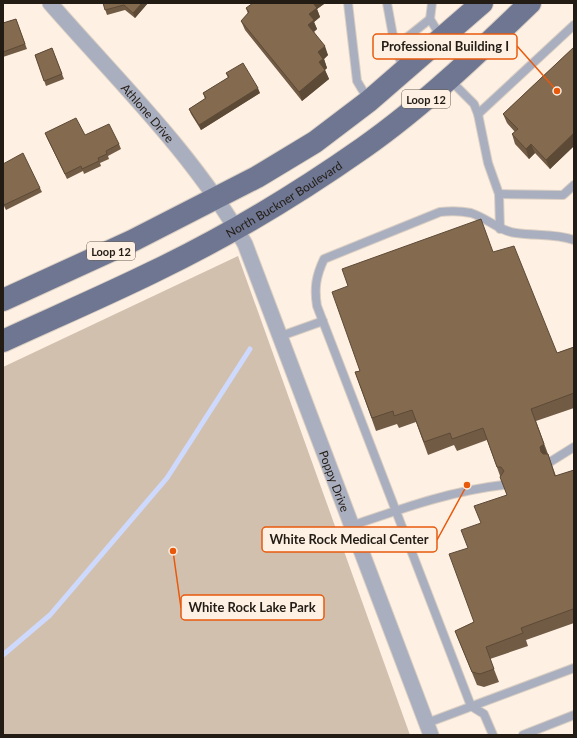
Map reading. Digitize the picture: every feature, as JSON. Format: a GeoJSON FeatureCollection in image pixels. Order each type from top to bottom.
{"type":"FeatureCollection","features":[{"type":"Feature","properties":{"kind":"main road","name":"Loop 12"},"geometry":{"type":"LineString","coordinates":[[3,300],[132,241],[256,177],[315,142],[369,101],[482,3]]}},
{"type":"Feature","properties":{"kind":"main road","name":"North Buckner Boulevard"},"geometry":{"type":"LineString","coordinates":[[3,341],[153,272],[236,229],[363,148],[418,106],[530,3]]}},
{"type":"Feature","properties":{"kind":"main road"},"geometry":{"type":"LineString","coordinates":[[435,44],[449,78]]}},
{"type":"Feature","properties":{"kind":"street","name":"Athlone Drive"},"geometry":{"type":"LineString","coordinates":[[50,3],[174,141],[216,197],[236,229]]}},
{"type":"Feature","properties":{"kind":"street","name":"Poppy Drive"},"geometry":{"type":"LineString","coordinates":[[236,229],[245,244],[281,336],[351,526],[429,729]]}},
{"type":"Feature","properties":{"kind":"lane"},"geometry":{"type":"LineString","coordinates":[[348,3],[357,81],[369,101]]}},
{"type":"Feature","properties":{"kind":"lane"},"geometry":{"type":"LineString","coordinates":[[387,3],[395,46],[404,71]]}},
{"type":"Feature","properties":{"kind":"lane"},"geometry":{"type":"LineString","coordinates":[[432,3],[430,19],[435,44]]}},
{"type":"Feature","properties":{"kind":"lane"},"geometry":{"type":"LineString","coordinates":[[395,46],[430,19]]}},
{"type":"Feature","properties":{"kind":"lane"},"geometry":{"type":"LineString","coordinates":[[478,114],[574,25]]}},
{"type":"Feature","properties":{"kind":"lane"},"geometry":{"type":"LineString","coordinates":[[449,78],[474,104],[478,114],[488,163],[499,194],[500,229]]}},
{"type":"Feature","properties":{"kind":"lane"},"geometry":{"type":"LineString","coordinates":[[499,194],[563,195],[574,185]]}},
{"type":"Feature","properties":{"kind":"lane"},"geometry":{"type":"LineString","coordinates":[[493,735],[484,714],[471,706],[317,306],[315,290],[317,274],[324,259],[440,212],[451,211],[471,213],[500,229],[515,233],[564,236],[574,240]]}},
{"type":"Feature","properties":{"kind":"lane"},"geometry":{"type":"LineString","coordinates":[[281,336],[323,320]]}},
{"type":"Feature","properties":{"kind":"lane"},"geometry":{"type":"LineString","coordinates":[[550,462],[574,446]]}},
{"type":"Feature","properties":{"kind":"lane"},"geometry":{"type":"LineString","coordinates":[[351,526],[412,504],[470,489],[503,485]]}},
{"type":"Feature","properties":{"kind":"lane"},"geometry":{"type":"LineString","coordinates":[[429,729],[471,706],[574,668]]}},
{"type":"Feature","properties":{"kind":"lane"},"geometry":{"type":"LineString","coordinates":[[523,735],[574,715]]}},
{"type":"Feature","properties":{"kind":"shaded area"},"geometry":{"type":"Polygon","coordinates":[[[238,256],[410,735],[3,735],[3,367],[238,256]]]}},
{"type":"Feature","properties":{"kind":"building"},"geometry":{"type":"Polygon","coordinates":[[[103,3],[142,3],[133,13],[124,5],[105,10],[103,3]]]}},
{"type":"Feature","properties":{"kind":"building"},"geometry":{"type":"Polygon","coordinates":[[[253,3],[313,3],[317,8],[309,14],[314,20],[308,25],[325,46],[318,52],[323,59],[319,62],[325,70],[299,92],[241,21],[249,12],[246,8],[253,3]]]}},
{"type":"Feature","properties":{"kind":"building"},"geometry":{"type":"Polygon","coordinates":[[[16,19],[25,44],[3,52],[3,23],[16,19]]]}},
{"type":"Feature","properties":{"kind":"building"},"geometry":{"type":"Polygon","coordinates":[[[574,47],[574,133],[546,160],[531,144],[526,149],[512,134],[518,129],[503,114],[574,47]]]}},
{"type":"Feature","properties":{"kind":"building"},"geometry":{"type":"Polygon","coordinates":[[[52,48],[62,74],[44,81],[35,55],[52,48]]]}},
{"type":"Feature","properties":{"kind":"building"},"geometry":{"type":"Polygon","coordinates":[[[243,63],[258,88],[199,125],[189,109],[206,98],[203,93],[229,77],[226,73],[243,63]]]}},
{"type":"Feature","properties":{"kind":"building"},"geometry":{"type":"Polygon","coordinates":[[[76,118],[85,135],[109,124],[119,144],[106,151],[107,154],[98,158],[99,161],[82,169],[81,166],[65,174],[45,133],[76,118]]]}},
{"type":"Feature","properties":{"kind":"building"},"geometry":{"type":"Polygon","coordinates":[[[23,153],[40,188],[4,205],[3,164],[23,153]]]}},
{"type":"Feature","properties":{"kind":"building"},"geometry":{"type":"Polygon","coordinates":[[[481,219],[493,252],[514,246],[557,353],[574,347],[574,393],[531,409],[544,444],[540,447],[541,452],[543,454],[548,454],[555,476],[574,470],[574,613],[573,609],[521,628],[523,633],[486,647],[494,669],[480,674],[472,672],[455,631],[474,622],[449,554],[468,548],[461,530],[481,523],[474,506],[507,495],[500,477],[504,471],[501,467],[497,467],[483,428],[452,439],[450,433],[424,442],[412,410],[394,416],[393,411],[372,418],[355,372],[360,371],[332,292],[348,286],[342,269],[481,219]]]}},
{"type":"Feature","properties":{"kind":"waterway"},"geometry":{"type":"LineString","coordinates":[[3,655],[50,615],[167,478],[250,349]]}},
{"type":"Feature","properties":{"kind":"place","name":"Professional Building I"},"geometry":{"type":"Point","coordinates":[557,91]}},
{"type":"Feature","properties":{"kind":"place","name":"White Rock Medical Center"},"geometry":{"type":"Point","coordinates":[467,485]}},
{"type":"Feature","properties":{"kind":"place","name":"White Rock Lake Park"},"geometry":{"type":"Point","coordinates":[173,551]}}]}
